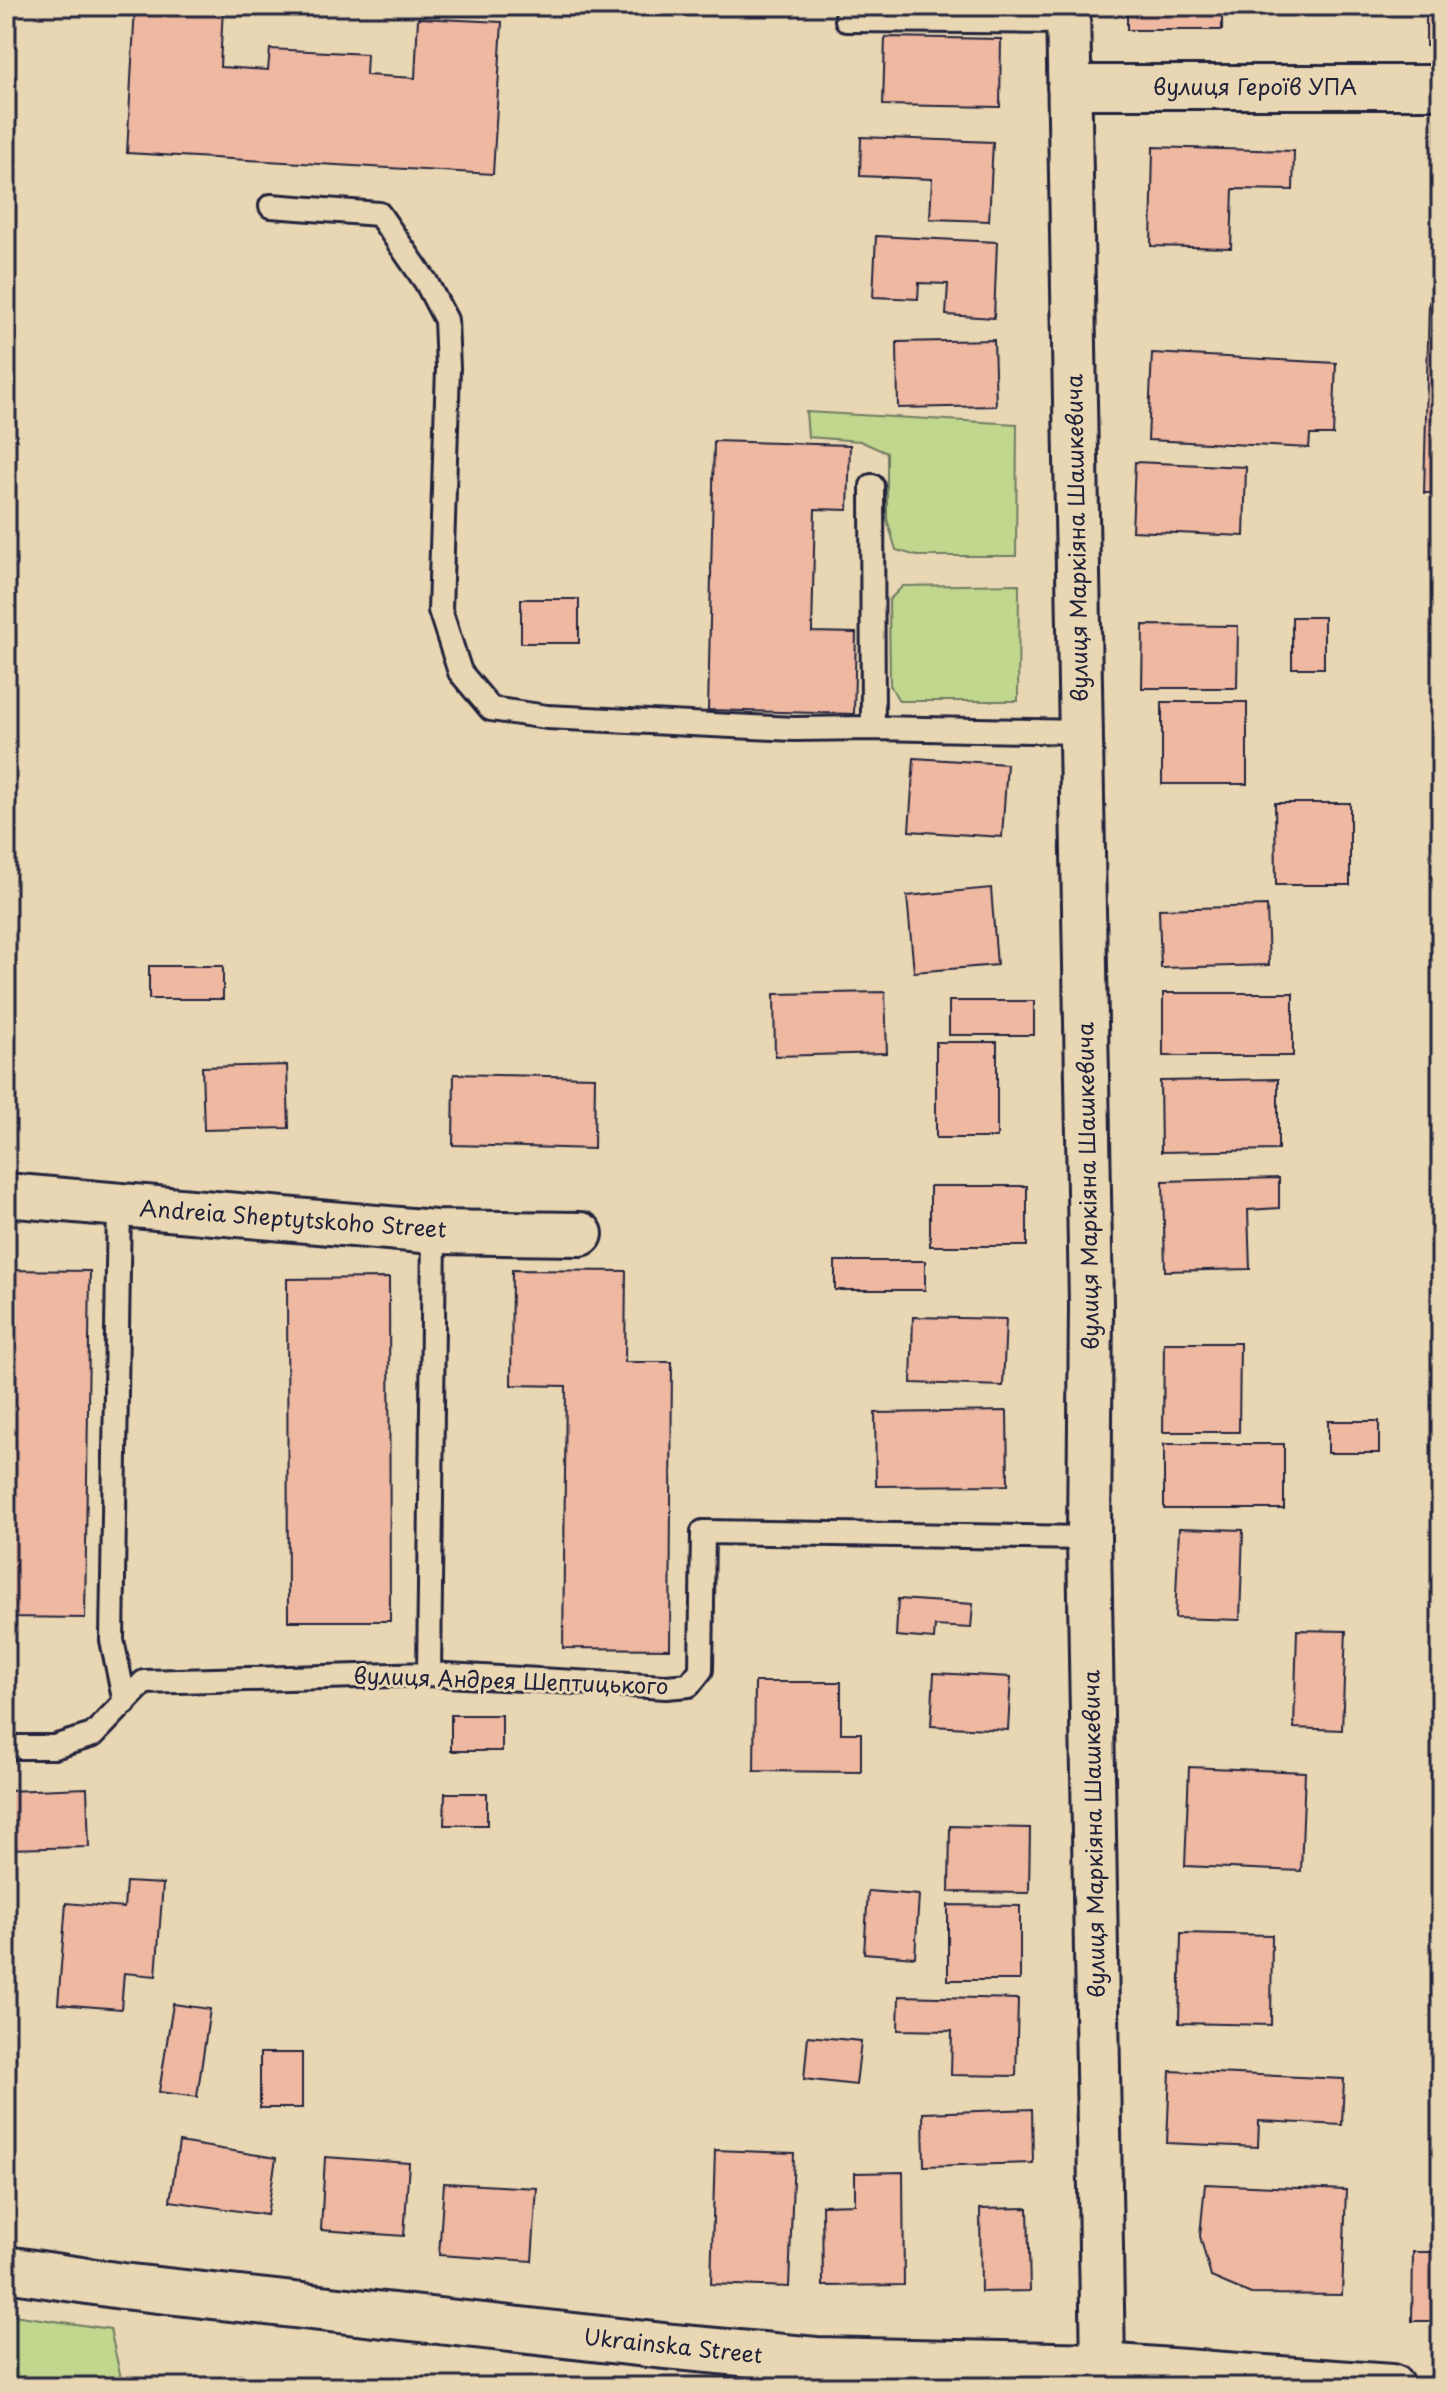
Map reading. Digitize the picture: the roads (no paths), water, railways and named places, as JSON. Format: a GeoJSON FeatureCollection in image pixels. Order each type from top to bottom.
{"type":"FeatureCollection","features":[{"type":"Feature","properties":{"kind":"street","name":"вулиця Маркіяна Шашкевича"},"geometry":{"type":"LineString","coordinates":[[1068,14],[1091,1305],[1089,1538],[1103,2366]]}},
{"type":"Feature","properties":{"kind":"street","name":"вулиця Героїв УПА"},"geometry":{"type":"LineString","coordinates":[[1069,87],[1441,87]]}},
{"type":"Feature","properties":{"kind":"street","name":"Andreia Sheptytskoho Street"},"geometry":{"type":"LineString","coordinates":[[6,1195],[434,1232],[581,1234]]}},
{"type":"Feature","properties":{"kind":"street","name":"Ukrainska Street"},"geometry":{"type":"LineString","coordinates":[[6,2269],[122,2286],[664,2346],[815,2374],[1103,2366],[1391,2387]]}},
{"type":"Feature","properties":{"kind":"lane"},"geometry":{"type":"LineString","coordinates":[[848,6],[847,20],[1068,14]]}},
{"type":"Feature","properties":{"kind":"lane"},"geometry":{"type":"LineString","coordinates":[[271,206],[379,214],[426,282],[446,320],[448,368],[440,610],[460,672],[491,709],[547,717],[794,729],[1081,732]]}},
{"type":"Feature","properties":{"kind":"lane"},"geometry":{"type":"LineString","coordinates":[[872,486],[873,728]]}},
{"type":"Feature","properties":{"kind":"lane"},"geometry":{"type":"LineString","coordinates":[[119,1205],[112,1640],[125,1703]]}},
{"type":"Feature","properties":{"kind":"lane"},"geometry":{"type":"LineString","coordinates":[[429,1674],[434,1232]]}},
{"type":"Feature","properties":{"kind":"lane","name":"вулиця Андрея Шептицького"},"geometry":{"type":"LineString","coordinates":[[6,1747],[54,1747],[93,1735],[144,1682],[429,1674],[666,1687],[689,1685],[701,1670],[703,1532],[1089,1538]]}}]}
